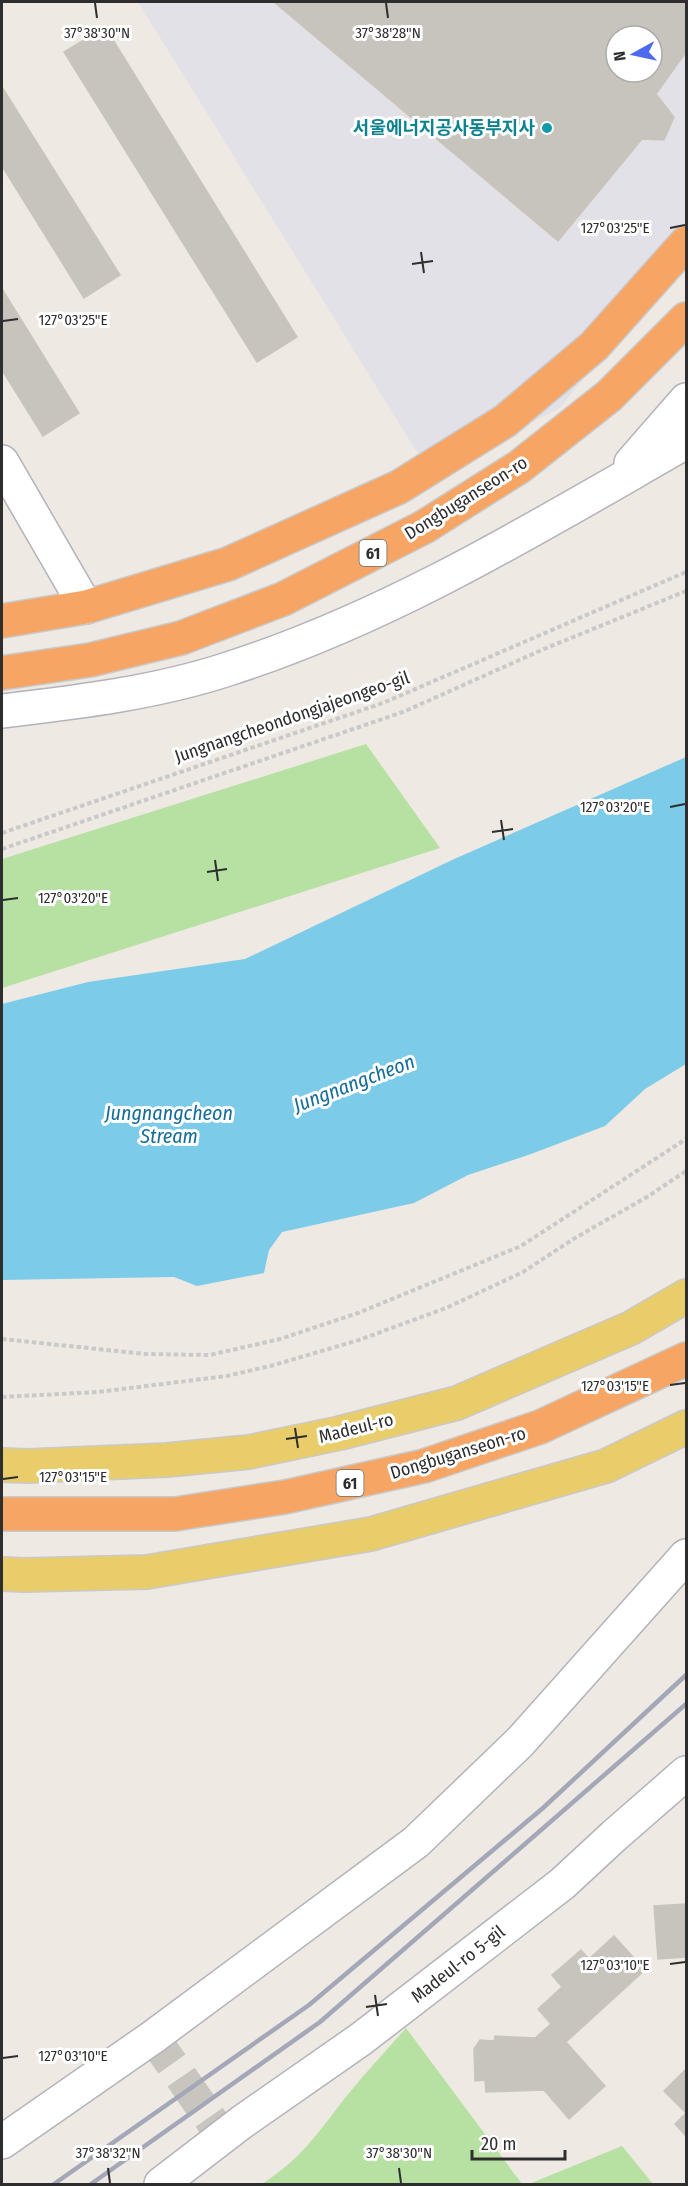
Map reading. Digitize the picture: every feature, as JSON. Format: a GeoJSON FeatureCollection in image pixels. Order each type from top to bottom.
{"type":"FeatureCollection","features":[{"type":"Feature","properties":{"kind":"highway"},"geometry":{"type":"LineString","coordinates":[[2,621],[86,607],[228,564],[399,487],[505,421],[594,346],[687,243]]}},
{"type":"Feature","properties":{"kind":"highway","name":"Dongbuganseon-ro"},"geometry":{"type":"LineString","coordinates":[[2,673],[90,660],[180,638],[283,599],[424,527],[519,468],[609,396],[687,319]]}},
{"type":"Feature","properties":{"kind":"highway","name":"Dongbuganseon-ro"},"geometry":{"type":"LineString","coordinates":[[2,1514],[175,1515],[285,1497],[424,1466],[540,1427],[687,1359]]}},
{"type":"Feature","properties":{"kind":"main road","name":"Madeul-ro"},"geometry":{"type":"LineString","coordinates":[[2,1465],[166,1460],[249,1452],[340,1433],[457,1403],[631,1328],[687,1296]]}},
{"type":"Feature","properties":{"kind":"main road"},"geometry":{"type":"LineString","coordinates":[[2,1574],[147,1572],[371,1534],[606,1466],[687,1427]]}},
{"type":"Feature","properties":{"kind":"street"},"geometry":{"type":"LineString","coordinates":[[614,483],[687,400]]}},
{"type":"Feature","properties":{"kind":"street"},"geometry":{"type":"LineString","coordinates":[[2,711],[136,693],[227,669],[321,635],[449,574],[687,442]]}},
{"type":"Feature","properties":{"kind":"street"},"geometry":{"type":"LineString","coordinates":[[2,462],[86,607]]}},
{"type":"Feature","properties":{"kind":"street"},"geometry":{"type":"LineString","coordinates":[[2,2142],[153,2037],[416,1842],[520,1742],[687,1556]]}},
{"type":"Feature","properties":{"kind":"street","name":"Madeul-ro 5-gil"},"geometry":{"type":"LineString","coordinates":[[161,2184],[242,2122],[361,2039],[562,1884],[615,1834],[687,1773]]}},
{"type":"Feature","properties":{"kind":"path","name":"Jungnangcheondongjajeongeo-gil"},"geometry":{"type":"LineString","coordinates":[[2,833],[382,703],[687,572]]}},
{"type":"Feature","properties":{"kind":"path"},"geometry":{"type":"LineString","coordinates":[[2,849],[403,712],[544,649],[687,591]]}},
{"type":"Feature","properties":{"kind":"path"},"geometry":{"type":"LineString","coordinates":[[2,1339],[145,1354],[210,1355],[280,1339],[358,1313],[521,1246],[687,1139]]}},
{"type":"Feature","properties":{"kind":"path"},"geometry":{"type":"LineString","coordinates":[[2,1397],[98,1392],[227,1376],[359,1340],[446,1308],[523,1272],[687,1171]]}},
{"type":"Feature","properties":{"kind":"shaded area"},"geometry":{"type":"Polygon","coordinates":[[[138,2],[686,2],[686,248],[560,408],[430,473],[138,2]]]}},
{"type":"Feature","properties":{"kind":"green space"},"geometry":{"type":"Polygon","coordinates":[[[366,744],[440,848],[2,988],[2,859],[366,744]]]}},
{"type":"Feature","properties":{"kind":"green space"},"geometry":{"type":"Polygon","coordinates":[[[406,2028],[522,2184],[262,2184],[276,2175],[308,2145],[352,2089],[406,2028]]]}},
{"type":"Feature","properties":{"kind":"green space"},"geometry":{"type":"Polygon","coordinates":[[[622,2146],[653,2184],[529,2184],[622,2146]]]}},
{"type":"Feature","properties":{"kind":"water","name":"Jungnangcheon Stream"},"geometry":{"type":"Polygon","coordinates":[[[686,757],[686,1064],[645,1089],[605,1126],[468,1175],[414,1203],[282,1232],[269,1250],[264,1273],[197,1286],[174,1277],[2,1280],[2,1004],[88,982],[245,959],[452,860],[686,757]]]}},
{"type":"Feature","properties":{"kind":"building","name":"서울에너지공사동부지사"},"geometry":{"type":"Polygon","coordinates":[[[274,2],[686,2],[686,52],[664,83],[664,24],[604,24],[604,84],[663,84],[656,94],[674,117],[664,140],[642,139],[558,241],[274,2]]]}},
{"type":"Feature","properties":{"kind":"building"},"geometry":{"type":"Polygon","coordinates":[[[105,27],[297,337],[257,362],[64,52],[105,27]]]}},
{"type":"Feature","properties":{"kind":"building"},"geometry":{"type":"Polygon","coordinates":[[[2,87],[120,275],[84,298],[2,166],[2,87]]]}},
{"type":"Feature","properties":{"kind":"building"},"geometry":{"type":"Polygon","coordinates":[[[2,289],[79,413],[43,436],[2,370],[2,289]]]}},
{"type":"Feature","properties":{"kind":"building"},"geometry":{"type":"Polygon","coordinates":[[[686,1904],[686,1957],[658,1959],[654,1906],[686,1904]]]}},
{"type":"Feature","properties":{"kind":"building"},"geometry":{"type":"Polygon","coordinates":[[[614,1936],[645,1970],[566,2042],[605,2086],[569,2119],[544,2090],[486,2092],[485,2080],[475,2081],[474,2049],[480,2040],[494,2041],[495,2036],[535,2038],[551,2024],[538,2009],[562,1987],[552,1975],[581,1950],[589,1959],[614,1936]]]}},
{"type":"Feature","properties":{"kind":"building"},"geometry":{"type":"Polygon","coordinates":[[[686,2069],[686,2113],[664,2091],[686,2069]]]}},
{"type":"Feature","properties":{"kind":"building"},"geometry":{"type":"Polygon","coordinates":[[[686,2113],[686,2136],[675,2124],[686,2113]]]}},
{"type":"Feature","properties":{"kind":"tunnel"},"geometry":{"type":"LineString","coordinates":[[153,2037],[223,2137]]}},
{"type":"Feature","properties":{"kind":"railway"},"geometry":{"type":"LineString","coordinates":[[54,2184],[309,2005],[543,1808],[686,1675]]}},
{"type":"Feature","properties":{"kind":"railway"},"geometry":{"type":"LineString","coordinates":[[91,2184],[320,2022],[686,1704]]}},
{"type":"Feature","properties":{"kind":"place","name":"서울에너지공사동부지사"},"geometry":{"type":"Point","coordinates":[547,128]}},
{"type":"Feature","properties":{"kind":"water label","name":"Jungnangcheon"},"geometry":{"type":"Point","coordinates":[354,1083]}}]}
